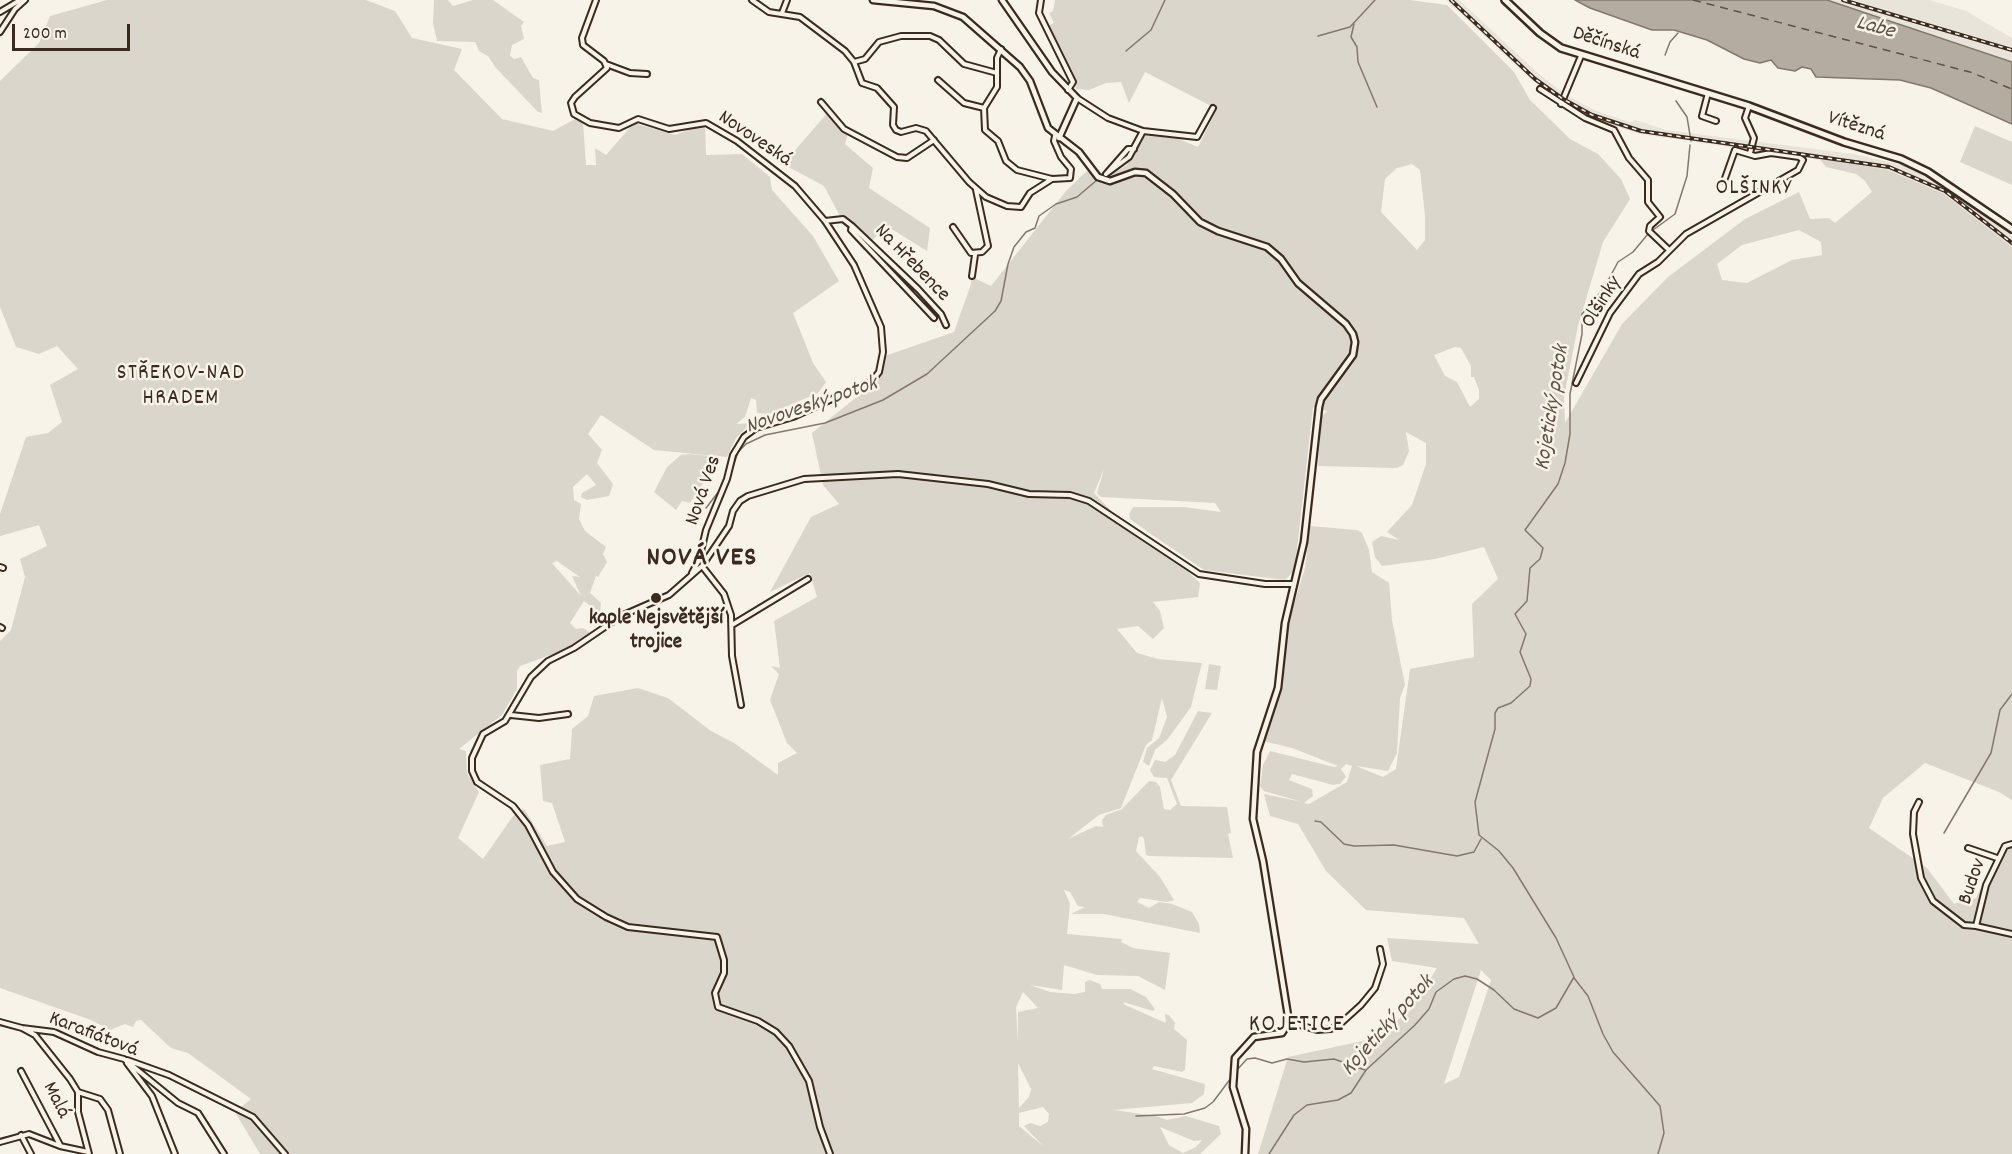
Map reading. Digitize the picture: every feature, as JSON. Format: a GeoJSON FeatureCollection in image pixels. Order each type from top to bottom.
{"type":"FeatureCollection","features":[{"type":"Feature","properties":{"kind":"main road","name":"Děčínská"},"geometry":{"type":"LineString","coordinates":[[1505,0],[1554,44],[1581,56],[1677,84]]}},
{"type":"Feature","properties":{"kind":"main road","name":"Vítězná"},"geometry":{"type":"LineString","coordinates":[[1677,84],[1749,106],[1916,166],[2012,229]]}},
{"type":"Feature","properties":{"kind":"street"},"geometry":{"type":"LineString","coordinates":[[0,12],[20,0]]}},
{"type":"Feature","properties":{"kind":"street"},"geometry":{"type":"LineString","coordinates":[[0,32],[15,9],[25,0]]}},
{"type":"Feature","properties":{"kind":"street"},"geometry":{"type":"LineString","coordinates":[[596,0],[582,38],[586,49],[606,63],[630,73],[647,74]]}},
{"type":"Feature","properties":{"kind":"street"},"geometry":{"type":"LineString","coordinates":[[752,0],[769,12],[800,16],[845,51],[854,62],[862,83],[877,88],[894,106],[893,125],[896,130],[901,132],[920,128],[934,140],[976,189],[998,204],[1017,208],[1025,203],[1030,193],[1052,179]]}},
{"type":"Feature","properties":{"kind":"street"},"geometry":{"type":"LineString","coordinates":[[782,14],[787,0]]}},
{"type":"Feature","properties":{"kind":"street"},"geometry":{"type":"LineString","coordinates":[[873,0],[945,9],[971,23],[1020,67],[1030,81],[1048,128],[1079,152],[1100,179],[1110,181],[1135,171],[1146,173],[1173,194],[1200,222],[1218,231],[1267,247],[1281,260],[1298,283],[1346,324],[1353,334],[1355,342],[1353,355],[1321,399],[1319,407],[1304,542],[1285,623],[1278,688],[1259,740],[1253,793],[1253,819],[1267,884],[1289,1022],[1282,1033],[1254,1037],[1235,1058],[1233,1087],[1246,1129],[1245,1154]]}},
{"type":"Feature","properties":{"kind":"street"},"geometry":{"type":"LineString","coordinates":[[1002,0],[1052,72],[1068,90],[1108,118],[1143,131],[1197,137],[1213,108]]}},
{"type":"Feature","properties":{"kind":"street"},"geometry":{"type":"LineString","coordinates":[[1041,0],[1039,13],[1073,82],[1068,90]]}},
{"type":"Feature","properties":{"kind":"street"},"geometry":{"type":"LineString","coordinates":[[854,62],[865,59],[879,42],[902,36],[930,36],[939,40],[964,64],[997,73]]}},
{"type":"Feature","properties":{"kind":"street"},"geometry":{"type":"LineString","coordinates":[[1001,49],[997,58],[997,87],[984,108],[985,130],[998,141],[1011,167],[1052,179],[1066,180],[1072,172],[1061,157],[1054,141],[1064,129],[1077,98]]}},
{"type":"Feature","properties":{"kind":"street"},"geometry":{"type":"LineString","coordinates":[[1561,104],[1581,56]]}},
{"type":"Feature","properties":{"kind":"street","name":"Novoveská"},"geometry":{"type":"LineString","coordinates":[[606,63],[605,72],[571,103],[574,114],[590,123],[619,128],[638,119],[669,129],[706,123],[737,141],[795,186],[825,221],[854,266],[881,327],[883,352],[879,372],[861,388]]}},
{"type":"Feature","properties":{"kind":"street"},"geometry":{"type":"LineString","coordinates":[[938,80],[964,103],[984,108]]}},
{"type":"Feature","properties":{"kind":"street"},"geometry":{"type":"LineString","coordinates":[[1539,89],[1561,104],[1616,132],[1629,158],[1648,180],[1648,202],[1660,217],[1650,226],[1649,231],[1669,250]]}},
{"type":"Feature","properties":{"kind":"street"},"geometry":{"type":"LineString","coordinates":[[1708,93],[1702,116],[1716,121]]}},
{"type":"Feature","properties":{"kind":"street"},"geometry":{"type":"LineString","coordinates":[[821,102],[844,129],[897,157],[907,158],[934,140]]}},
{"type":"Feature","properties":{"kind":"street"},"geometry":{"type":"LineString","coordinates":[[1724,181],[1735,150],[1750,153],[1754,138],[1745,117],[1749,106]]}},
{"type":"Feature","properties":{"kind":"street"},"geometry":{"type":"LineString","coordinates":[[1100,179],[1124,163],[1143,131]]}},
{"type":"Feature","properties":{"kind":"street","name":"Olšinky"},"geometry":{"type":"LineString","coordinates":[[1576,383],[1616,303],[1639,274],[1658,262],[1696,227],[1802,165],[1803,160],[1800,157],[1750,153]]}},
{"type":"Feature","properties":{"kind":"street"},"geometry":{"type":"LineString","coordinates":[[972,276],[975,255],[988,246],[976,189]]}},
{"type":"Feature","properties":{"kind":"street","name":"Na Hřebence"},"geometry":{"type":"LineString","coordinates":[[825,221],[836,218],[852,225],[918,289],[941,314],[946,325]]}},
{"type":"Feature","properties":{"kind":"street","name":"Na Hřebence"},"geometry":{"type":"LineString","coordinates":[[852,225],[852,230],[934,318]]}},
{"type":"Feature","properties":{"kind":"street"},"geometry":{"type":"LineString","coordinates":[[953,227],[965,248],[975,255]]}},
{"type":"Feature","properties":{"kind":"street","name":"Nová Ves"},"geometry":{"type":"LineString","coordinates":[[691,574],[699,560],[706,530],[727,479],[733,455],[744,437],[756,428],[793,417],[861,388]]}},
{"type":"Feature","properties":{"kind":"street","name":"Nová Ves"},"geometry":{"type":"LineString","coordinates":[[830,1154],[808,1081],[789,1046],[776,1032],[758,1021],[718,1007],[715,993],[724,973],[724,960],[717,937],[628,927],[577,899],[553,872],[528,825],[513,806],[477,782],[471,765],[483,734],[511,715],[531,677],[548,661],[621,616],[669,596],[702,566],[729,526],[736,505],[748,496],[804,479],[898,474],[988,484],[1029,494],[1070,495],[1089,501],[1199,573],[1265,584],[1294,584]]}},
{"type":"Feature","properties":{"kind":"street"},"geometry":{"type":"LineString","coordinates":[[702,566],[724,594],[732,625],[732,656],[741,705]]}},
{"type":"Feature","properties":{"kind":"street"},"geometry":{"type":"LineString","coordinates":[[732,625],[808,579]]}},
{"type":"Feature","properties":{"kind":"street"},"geometry":{"type":"LineString","coordinates":[[511,715],[539,718],[568,714]]}},
{"type":"Feature","properties":{"kind":"street","name":"Budov"},"geometry":{"type":"LineString","coordinates":[[1919,802],[1914,812],[1913,834],[1921,878],[1934,901],[1964,925],[1976,926],[1986,885],[1997,858],[2005,846],[2012,844]]}},
{"type":"Feature","properties":{"kind":"street"},"geometry":{"type":"LineString","coordinates":[[1968,848],[1997,858]]}},
{"type":"Feature","properties":{"kind":"street"},"geometry":{"type":"LineString","coordinates":[[1976,926],[2012,934]]}},
{"type":"Feature","properties":{"kind":"street"},"geometry":{"type":"LineString","coordinates":[[1289,1022],[1317,1030],[1331,1029],[1339,1025],[1361,1005],[1375,988],[1383,964],[1380,949]]}},
{"type":"Feature","properties":{"kind":"street"},"geometry":{"type":"LineString","coordinates":[[0,1022],[22,1028],[45,1045],[78,1092],[78,1112],[88,1153],[60,1146],[29,1134],[0,1142]]}},
{"type":"Feature","properties":{"kind":"street","name":"Karafiátová"},"geometry":{"type":"LineString","coordinates":[[22,1028],[54,1032],[99,1052],[124,1059],[178,1103],[198,1113],[224,1154]]}},
{"type":"Feature","properties":{"kind":"street"},"geometry":{"type":"LineString","coordinates":[[124,1059],[152,1096],[175,1154]]}},
{"type":"Feature","properties":{"kind":"street"},"geometry":{"type":"LineString","coordinates":[[124,1059],[170,1075],[253,1117],[285,1154]]}},
{"type":"Feature","properties":{"kind":"street","name":"Malá"},"geometry":{"type":"LineString","coordinates":[[21,1071],[60,1146]]}},
{"type":"Feature","properties":{"kind":"street"},"geometry":{"type":"LineString","coordinates":[[78,1092],[100,1099],[108,1110],[120,1154]]}},
{"type":"Feature","properties":{"kind":"street"},"geometry":{"type":"LineString","coordinates":[[21,1135],[31,1154]]}},
{"type":"Feature","properties":{"kind":"shaded area"},"geometry":{"type":"Polygon","coordinates":[[[107,0],[366,0],[395,11],[412,38],[462,49],[454,70],[502,119],[553,131],[575,119],[583,123],[586,165],[596,165],[595,148],[606,155],[634,123],[675,135],[705,124],[706,155],[742,154],[770,177],[772,190],[813,236],[839,281],[793,313],[813,363],[826,382],[818,393],[769,414],[757,413],[756,400],[751,398],[745,417],[736,424],[751,423],[736,438],[727,457],[654,450],[601,415],[588,434],[602,450],[597,463],[613,484],[609,496],[587,500],[581,497],[582,493],[596,485],[587,474],[573,487],[574,500],[581,504],[579,519],[585,531],[606,547],[603,554],[607,562],[598,577],[596,576],[590,593],[601,603],[600,614],[584,601],[570,623],[576,629],[583,628],[589,632],[590,636],[559,655],[556,653],[520,666],[517,671],[517,689],[502,715],[459,749],[466,751],[467,773],[479,792],[458,838],[483,859],[513,816],[524,809],[547,846],[565,842],[552,803],[543,801],[540,765],[570,759],[572,729],[588,716],[594,696],[638,688],[668,698],[711,731],[734,743],[778,775],[778,763],[797,753],[787,743],[770,700],[779,674],[771,666],[780,668],[774,621],[817,597],[810,573],[770,592],[811,517],[839,504],[823,485],[812,433],[879,379],[882,357],[954,332],[971,284],[972,261],[976,279],[991,286],[1066,191],[1088,170],[1102,181],[1127,165],[1143,137],[1148,135],[1172,136],[1198,147],[1217,109],[1145,72],[1129,103],[1121,82],[1106,83],[1089,90],[1076,89],[1072,71],[1048,26],[1054,23],[1049,13],[1053,11],[1055,0],[1410,0],[1447,5],[1514,72],[1530,100],[1570,139],[1598,154],[1621,179],[1630,199],[1603,242],[1578,326],[1564,397],[1565,423],[1622,324],[1668,277],[1745,219],[1799,192],[1810,219],[1829,218],[1835,223],[1872,192],[1865,181],[1856,174],[1826,167],[1819,158],[1888,170],[1944,194],[2012,247],[2012,800],[1999,792],[1925,763],[1883,798],[1869,828],[1927,868],[1954,904],[1976,898],[2000,849],[2007,841],[2012,842],[2012,1154],[1258,1154],[1288,1057],[1372,1039],[1411,1010],[1437,968],[1392,961],[1387,938],[1479,944],[1464,918],[1366,910],[1326,871],[1298,824],[1270,816],[1264,794],[1302,802],[1264,791],[1260,786],[1263,765],[1270,751],[1334,767],[1338,766],[1292,748],[1263,741],[1283,688],[1288,624],[1305,568],[1310,526],[1357,530],[1362,533],[1369,550],[1372,572],[1389,583],[1392,620],[1405,685],[1400,698],[1397,753],[1388,771],[1356,766],[1383,777],[1396,769],[1410,669],[1474,657],[1472,604],[1498,579],[1484,547],[1435,559],[1382,566],[1375,557],[1372,542],[1381,536],[1399,540],[1387,532],[1412,505],[1426,464],[1426,443],[1406,432],[1409,451],[1403,465],[1397,468],[1318,466],[1321,417],[1327,411],[1313,407],[1296,558],[1292,573],[1285,580],[1204,570],[1130,519],[1129,514],[1133,507],[1184,507],[1221,512],[1215,503],[1101,497],[1097,493],[1104,469],[1094,493],[1136,537],[1186,570],[1200,583],[1198,597],[1153,602],[1160,611],[1164,628],[1153,639],[1138,626],[1117,629],[1137,653],[1158,659],[1202,663],[1191,707],[1167,740],[1155,750],[1149,766],[1143,762],[1147,748],[1159,738],[1167,717],[1162,698],[1152,740],[1146,745],[1121,808],[1099,815],[1068,839],[1096,826],[1103,827],[1102,820],[1106,815],[1122,809],[1149,781],[1156,782],[1160,787],[1164,809],[1170,810],[1177,804],[1167,778],[1154,777],[1150,770],[1155,760],[1165,762],[1175,755],[1198,711],[1212,713],[1171,780],[1181,806],[1227,807],[1231,833],[1228,834],[1233,858],[1149,856],[1146,855],[1144,839],[1142,836],[1139,837],[1136,851],[1160,877],[1174,900],[1167,902],[1140,898],[1137,902],[1149,908],[1159,902],[1172,904],[1192,912],[1199,924],[1200,933],[1104,914],[1071,914],[1085,907],[1078,906],[1070,892],[1064,890],[1070,904],[1067,934],[1122,939],[1121,942],[1133,948],[1170,953],[1165,990],[1138,976],[1097,975],[1064,965],[1062,990],[1030,985],[1050,992],[1074,994],[1085,992],[1085,982],[1090,980],[1100,984],[1102,989],[1130,989],[1146,997],[1155,1009],[1153,1011],[1123,1002],[1125,1005],[1166,1023],[1165,1014],[1169,1015],[1175,1023],[1174,1029],[1187,1040],[1185,1070],[1182,1072],[1154,1066],[1152,1069],[1205,1084],[1204,1094],[1192,1103],[1114,1110],[1156,1116],[1167,1120],[1186,1116],[1219,1126],[1221,1134],[1200,1154],[260,1154],[235,1112],[251,1099],[188,1053],[171,1048],[141,1020],[136,1021],[133,1027],[125,1024],[110,1030],[91,1020],[0,988],[0,641],[11,630],[25,577],[20,559],[47,546],[39,525],[0,536],[0,514],[26,437],[48,433],[62,422],[50,385],[78,369],[57,346],[39,354],[16,347],[0,307],[0,81],[39,43],[50,16],[107,0]],[[1412,164],[1397,168],[1385,179],[1381,212],[1417,250],[1425,240],[1420,170],[1412,164]],[[1799,230],[1742,245],[1717,264],[1722,280],[1747,283],[1792,260],[1822,255],[1821,242],[1799,230]],[[1455,347],[1434,355],[1445,376],[1457,382],[1470,407],[1479,399],[1479,390],[1474,377],[1471,377],[1471,366],[1461,348],[1455,347]],[[557,561],[552,563],[581,596],[572,576],[580,577],[557,561]],[[1346,764],[1341,769],[1346,777],[1340,784],[1333,785],[1292,774],[1289,780],[1312,789],[1313,796],[1304,803],[1309,804],[1347,782],[1352,766],[1346,764]],[[1481,970],[1444,1084],[1459,1077],[1491,980],[1481,970]],[[1023,992],[1016,1007],[1018,1043],[1018,1012],[1038,1008],[1023,992]],[[1018,1063],[1019,1108],[1029,1097],[1031,1089],[1018,1063]],[[1043,1107],[1019,1113],[1019,1126],[1043,1146],[1024,1126],[1030,1123],[1040,1126],[1048,1122],[1049,1114],[1043,1107]],[[1160,1127],[1169,1145],[1183,1153],[1196,1147],[1202,1140],[1194,1141],[1160,1127]]]}},
{"type":"Feature","properties":{"kind":"shaded area"},"geometry":{"type":"Polygon","coordinates":[[[434,0],[448,0],[453,6],[473,0],[493,0],[524,22],[521,26],[524,39],[512,45],[510,56],[514,59],[521,57],[533,78],[539,80],[542,113],[538,112],[496,68],[488,56],[479,51],[475,42],[437,41],[433,23],[434,0]]]}},
{"type":"Feature","properties":{"kind":"shaded area"},"geometry":{"type":"Polygon","coordinates":[[[1446,0],[1459,0],[1539,74],[1566,95],[1594,110],[1629,122],[1636,120],[1666,130],[1853,154],[1902,165],[1929,176],[1990,217],[2012,235],[2012,247],[1944,194],[1888,170],[1640,134],[1590,118],[1533,81],[1446,0]]]}},
{"type":"Feature","properties":{"kind":"shaded area"},"geometry":{"type":"Polygon","coordinates":[[[1827,0],[1930,0],[1966,11],[2012,38],[2012,62],[1827,0]]]}},
{"type":"Feature","properties":{"kind":"shaded area"},"geometry":{"type":"Polygon","coordinates":[[[829,111],[848,132],[845,144],[873,168],[869,188],[930,228],[927,251],[885,225],[864,251],[849,233],[824,186],[783,164],[829,111]]]}},
{"type":"Feature","properties":{"kind":"shaded area"},"geometry":{"type":"Polygon","coordinates":[[[1975,126],[2012,142],[2012,185],[1960,162],[1975,126]]]}},
{"type":"Feature","properties":{"kind":"shaded area"},"geometry":{"type":"Polygon","coordinates":[[[681,455],[712,456],[715,465],[690,503],[682,501],[676,510],[654,492],[667,467],[681,455]]]}},
{"type":"Feature","properties":{"kind":"shaded area"},"geometry":{"type":"Polygon","coordinates":[[[1209,664],[1221,666],[1217,690],[1205,689],[1209,664]]]}},
{"type":"Feature","properties":{"kind":"water","name":"Labe"},"geometry":{"type":"Polygon","coordinates":[[[1575,0],[1827,0],[2012,62],[2012,124],[1931,88],[1900,80],[1816,77],[1811,69],[1802,67],[1795,71],[1778,68],[1771,60],[1760,63],[1744,59],[1707,40],[1674,30],[1652,30],[1590,8],[1575,0]]]}},
{"type":"Feature","properties":{"kind":"waterway","name":"Novoveský potok"},"geometry":{"type":"LineString","coordinates":[[1126,51],[1151,30],[1165,0]]}},
{"type":"Feature","properties":{"kind":"waterway"},"geometry":{"type":"LineString","coordinates":[[1318,36],[1350,27],[1375,0]]}},
{"type":"Feature","properties":{"kind":"waterway"},"geometry":{"type":"LineString","coordinates":[[1354,24],[1351,37],[1357,47],[1358,62],[1377,107]]}},
{"type":"Feature","properties":{"kind":"waterway","name":"Kojetický potok"},"geometry":{"type":"LineString","coordinates":[[1665,55],[1670,42],[1678,33]]}},
{"type":"Feature","properties":{"kind":"waterway","name":"Kojetický potok"},"geometry":{"type":"LineString","coordinates":[[1676,101],[1687,117],[1691,141]]}},
{"type":"Feature","properties":{"kind":"waterway","name":"Kojetický potok"},"geometry":{"type":"LineString","coordinates":[[1653,230],[1675,214],[1687,176],[1690,145]]}},
{"type":"Feature","properties":{"kind":"waterway","name":"Novoveský potok"},"geometry":{"type":"LineString","coordinates":[[727,484],[738,452],[746,444],[765,435],[825,423],[883,400],[927,374],[995,311],[1001,301],[1008,264],[1014,247],[1026,232],[1035,228],[1039,216],[1056,204],[1077,197],[1097,180]]}},
{"type":"Feature","properties":{"kind":"waterway","name":"Kojetický potok"},"geometry":{"type":"LineString","coordinates":[[1269,1154],[1294,1115],[1307,1105],[1338,1100],[1351,1093],[1366,1070],[1429,1009],[1436,992],[1454,979],[1465,976],[1477,979],[1494,990],[1514,1009],[1538,1018],[1556,1008],[1574,977],[1556,938],[1513,868],[1499,851],[1479,835],[1475,802],[1495,729],[1495,713],[1498,708],[1511,703],[1530,686],[1531,679],[1520,652],[1526,634],[1515,614],[1527,601],[1530,568],[1540,559],[1543,548],[1525,530],[1558,484],[1565,463],[1570,434],[1570,394],[1582,334],[1582,314],[1604,288],[1618,262],[1633,252],[1648,234]]}},
{"type":"Feature","properties":{"kind":"waterway","name":"Novoveský potok"},"geometry":{"type":"LineString","coordinates":[[706,508],[723,486]]}},
{"type":"Feature","properties":{"kind":"waterway","name":"Novoveský potok"},"geometry":{"type":"LineString","coordinates":[[692,525],[697,519]]}},
{"type":"Feature","properties":{"kind":"waterway"},"geometry":{"type":"LineString","coordinates":[[1944,833],[1991,753],[2000,710],[2012,694]]}},
{"type":"Feature","properties":{"kind":"waterway"},"geometry":{"type":"LineString","coordinates":[[1315,821],[1321,822],[1344,844],[1354,846],[1394,845],[1457,856],[1474,852],[1481,839]]}},
{"type":"Feature","properties":{"kind":"waterway"},"geometry":{"type":"LineString","coordinates":[[1574,978],[1588,996],[1613,1052],[1660,1106],[1664,1133],[1658,1154]]}},
{"type":"Feature","properties":{"kind":"waterway"},"geometry":{"type":"LineString","coordinates":[[1236,1071],[1247,1059],[1255,1058],[1272,1063],[1287,1059],[1304,1062],[1334,1059],[1365,1070]]}},
{"type":"Feature","properties":{"kind":"waterway"},"geometry":{"type":"LineString","coordinates":[[1136,1116],[1184,1114],[1205,1108],[1213,1102],[1231,1078]]}},
{"type":"Feature","properties":{"kind":"ferry route"},"geometry":{"type":"LineString","coordinates":[[1693,0],[1970,72],[2012,89]]}},
{"type":"Feature","properties":{"kind":"railway"},"geometry":{"type":"LineString","coordinates":[[1451,0],[1535,79],[1563,99],[1592,115],[1641,131],[1889,167],[1945,191],[2012,243]]}},
{"type":"Feature","properties":{"kind":"railway"},"geometry":{"type":"LineString","coordinates":[[1843,0],[2012,50]]}},
{"type":"Feature","properties":{"kind":"place","name":"kaple Nejsvětější trojice"},"geometry":{"type":"Point","coordinates":[656,598]}},
{"type":"Feature","properties":{"kind":"district","name":"OLŠINKY"},"geometry":{"type":"Point","coordinates":[1754,190]}},
{"type":"Feature","properties":{"kind":"district","name":"STŘEKOV-NAD HRADEM"},"geometry":{"type":"Point","coordinates":[181,388]}},
{"type":"Feature","properties":{"kind":"district","name":"NOVÁ VES"},"geometry":{"type":"Point","coordinates":[702,560]}},
{"type":"Feature","properties":{"kind":"district","name":"KOJETICE"},"geometry":{"type":"Point","coordinates":[1297,1027]}}]}
